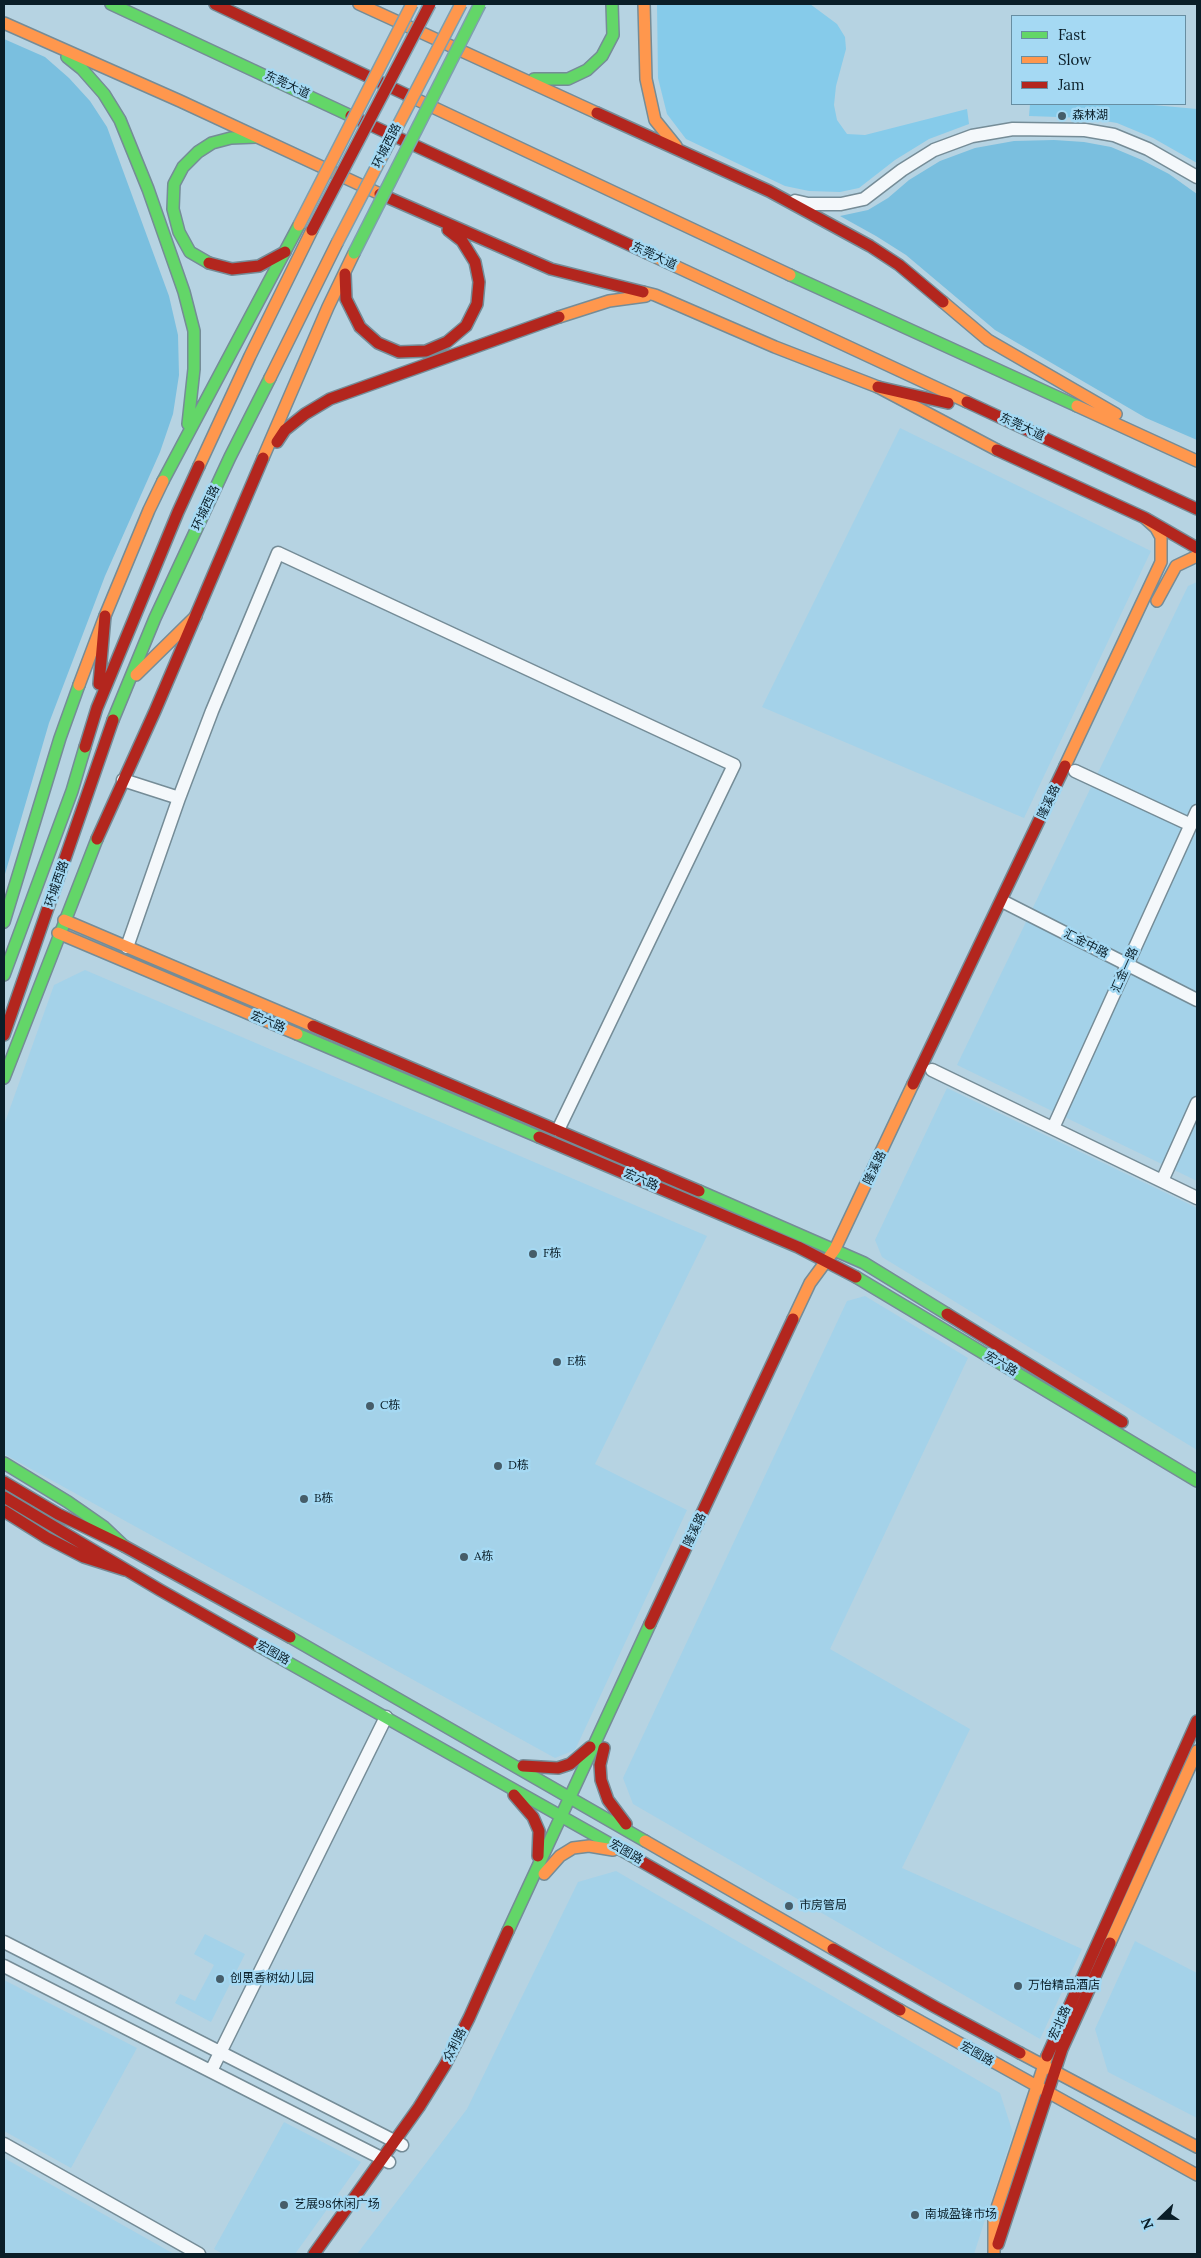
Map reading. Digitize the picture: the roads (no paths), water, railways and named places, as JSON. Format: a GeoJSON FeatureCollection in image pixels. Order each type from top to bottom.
{"type":"FeatureCollection","features":[{"type":"Feature","properties":{"kind":"main road","name":"东莞大道"},"geometry":{"type":"LineString","coordinates":[[111,4],[1197,509]]}},
{"type":"Feature","properties":{"kind":"main road"},"geometry":{"type":"LineString","coordinates":[[215,4],[645,208],[1196,461]]}},
{"type":"Feature","properties":{"kind":"main road"},"geometry":{"type":"LineString","coordinates":[[359,4],[679,149],[781,198],[870,246],[899,265],[988,340],[1196,461]]}},
{"type":"Feature","properties":{"kind":"main road"},"geometry":{"type":"LineString","coordinates":[[4,922],[7,903],[51,766],[105,616],[149,510],[285,252],[412,4]]}},
{"type":"Feature","properties":{"kind":"main road","name":"环城西路"},"geometry":{"type":"LineString","coordinates":[[4,975],[72,791],[97,708],[178,512],[250,356],[312,230],[430,4]]}},
{"type":"Feature","properties":{"kind":"main road","name":"环城西路"},"geometry":{"type":"LineString","coordinates":[[4,1035],[116,712],[155,618],[230,457],[337,243],[461,4]]}},
{"type":"Feature","properties":{"kind":"main road"},"geometry":{"type":"LineString","coordinates":[[4,1078],[58,933],[96,840],[196,616],[328,307],[480,4]]}},
{"type":"Feature","properties":{"kind":"main road"},"geometry":{"type":"LineString","coordinates":[[517,76],[542,80],[568,79],[587,70],[602,56],[613,35],[612,4]]}},
{"type":"Feature","properties":{"kind":"main road"},"geometry":{"type":"LineString","coordinates":[[644,4],[646,79],[655,120],[679,149]]}},
{"type":"Feature","properties":{"kind":"main road"},"geometry":{"type":"LineString","coordinates":[[4,23],[259,137],[435,220],[552,269],[655,295],[775,347],[878,387],[1005,454],[1145,518],[1197,548]]}},
{"type":"Feature","properties":{"kind":"main road"},"geometry":{"type":"LineString","coordinates":[[53,44],[82,69],[104,94],[120,120],[148,189],[184,292],[194,331],[194,369],[186,438]]}},
{"type":"Feature","properties":{"kind":"main road"},"geometry":{"type":"LineString","coordinates":[[259,137],[232,138],[212,143],[198,152],[183,167],[174,184],[173,209],[179,232],[190,252],[212,265],[232,269],[259,266],[285,252]]}},
{"type":"Feature","properties":{"kind":"main road"},"geometry":{"type":"LineString","coordinates":[[345,271],[346,299],[360,327],[378,343],[399,352],[426,351],[447,342],[466,326],[477,304],[479,282],[475,262],[462,241],[435,220]]}},
{"type":"Feature","properties":{"kind":"main road"},"geometry":{"type":"LineString","coordinates":[[265,456],[285,430],[305,414],[330,399],[576,311],[609,301],[655,295]]}},
{"type":"Feature","properties":{"kind":"main road"},"geometry":{"type":"LineString","coordinates":[[878,387],[991,412]]}},
{"type":"Feature","properties":{"kind":"main road","name":"隆溪路"},"geometry":{"type":"LineString","coordinates":[[565,1818],[810,1283],[831,1264],[840,1252],[932,1070],[1156,575],[1162,556],[1161,537],[1156,528],[1145,518]]}},
{"type":"Feature","properties":{"kind":"main road"},"geometry":{"type":"LineString","coordinates":[[1150,614],[1176,566],[1197,556]]}},
{"type":"Feature","properties":{"kind":"main road"},"geometry":{"type":"LineString","coordinates":[[97,708],[105,616]]}},
{"type":"Feature","properties":{"kind":"main road"},"geometry":{"type":"LineString","coordinates":[[129,682],[196,616]]}},
{"type":"Feature","properties":{"kind":"main road","name":"隆溪路"},"geometry":{"type":"LineString","coordinates":[[840,1252],[1006,903],[1075,771],[1113,692]]}},
{"type":"Feature","properties":{"kind":"main road","name":"宏六路"},"geometry":{"type":"LineString","coordinates":[[64,920],[558,1130],[864,1263],[1131,1427]]}},
{"type":"Feature","properties":{"kind":"main road","name":"宏六路"},"geometry":{"type":"LineString","coordinates":[[58,933],[798,1247],[859,1278],[1197,1481]]}},
{"type":"Feature","properties":{"kind":"main road","name":"隆溪路"},"geometry":{"type":"LineString","coordinates":[[788,1358],[831,1264]]}},
{"type":"Feature","properties":{"kind":"main road"},"geometry":{"type":"LineString","coordinates":[[1147,1438],[1197,1468]]}},
{"type":"Feature","properties":{"kind":"main road"},"geometry":{"type":"LineString","coordinates":[[4,1463],[68,1502],[104,1527],[124,1546]]}},
{"type":"Feature","properties":{"kind":"main road","name":"宏图路"},"geometry":{"type":"LineString","coordinates":[[4,1482],[58,1514],[124,1546],[281,1632],[935,2006],[1197,2147]]}},
{"type":"Feature","properties":{"kind":"main road","name":"宏图路"},"geometry":{"type":"LineString","coordinates":[[4,1497],[125,1570],[1036,2086],[1197,2175]]}},
{"type":"Feature","properties":{"kind":"main road"},"geometry":{"type":"LineString","coordinates":[[4,1511],[47,1538],[84,1557],[125,1570]]}},
{"type":"Feature","properties":{"kind":"main road","name":"隆溪路"},"geometry":{"type":"LineString","coordinates":[[599,1746],[697,1552]]}},
{"type":"Feature","properties":{"kind":"main road","name":"宏北路"},"geometry":{"type":"LineString","coordinates":[[994,2254],[994,2217],[1052,2042],[1197,1720]]}},
{"type":"Feature","properties":{"kind":"main road"},"geometry":{"type":"LineString","coordinates":[[510,1762],[526,1767],[558,1768],[570,1764],[599,1746],[601,1780],[608,1800],[619,1817],[637,1835]]}},
{"type":"Feature","properties":{"kind":"main road","name":"宏北路"},"geometry":{"type":"LineString","coordinates":[[994,2254],[1066,2040],[1197,1751]]}},
{"type":"Feature","properties":{"kind":"main road"},"geometry":{"type":"LineString","coordinates":[[497,1780],[522,1802],[533,1817],[539,1831],[541,1871]]}},
{"type":"Feature","properties":{"kind":"main road","name":"众利路"},"geometry":{"type":"LineString","coordinates":[[328,2254],[386,2161],[462,2050],[565,1818]]}},
{"type":"Feature","properties":{"kind":"main road"},"geometry":{"type":"LineString","coordinates":[[541,1871],[573,1848],[589,1846],[628,1854]]}},
{"type":"Feature","properties":{"kind":"main road","name":"众利路"},"geometry":{"type":"LineString","coordinates":[[314,2254],[386,2161]]}},
{"type":"Feature","properties":{"kind":"street"},"geometry":{"type":"LineString","coordinates":[[781,198],[808,204],[842,204],[864,199],[902,170],[934,150],[972,136],[1013,129],[1054,128],[1085,130],[1114,135],[1148,149],[1197,177]]}},
{"type":"Feature","properties":{"kind":"street"},"geometry":{"type":"LineString","coordinates":[[127,947],[179,798],[212,711],[278,553],[734,765],[558,1130]]}},
{"type":"Feature","properties":{"kind":"street"},"geometry":{"type":"LineString","coordinates":[[1075,771],[1191,824]]}},
{"type":"Feature","properties":{"kind":"street"},"geometry":{"type":"LineString","coordinates":[[123,780],[179,798]]}},
{"type":"Feature","properties":{"kind":"street","name":"汇金一路"},"geometry":{"type":"LineString","coordinates":[[1053,1128],[1197,811]]}},
{"type":"Feature","properties":{"kind":"street","name":"汇金中路"},"geometry":{"type":"LineString","coordinates":[[1006,903],[1197,1000]]}},
{"type":"Feature","properties":{"kind":"street"},"geometry":{"type":"LineString","coordinates":[[932,1070],[1197,1198]]}},
{"type":"Feature","properties":{"kind":"street"},"geometry":{"type":"LineString","coordinates":[[1162,1181],[1197,1103]]}},
{"type":"Feature","properties":{"kind":"street"},"geometry":{"type":"LineString","coordinates":[[211,2072],[386,1718]]}},
{"type":"Feature","properties":{"kind":"street"},"geometry":{"type":"LineString","coordinates":[[4,1942],[398,2143]]}},
{"type":"Feature","properties":{"kind":"street"},"geometry":{"type":"LineString","coordinates":[[4,1966],[386,2161]]}},
{"type":"Feature","properties":{"kind":"street"},"geometry":{"type":"LineString","coordinates":[[4,2144],[199,2254]]}},
{"type":"Feature","properties":{"kind":"place","name":"森林湖"},"geometry":{"type":"Point","coordinates":[1062,116]}},
{"type":"Feature","properties":{"kind":"place","name":"F栋"},"geometry":{"type":"Point","coordinates":[533,1254]}},
{"type":"Feature","properties":{"kind":"place","name":"E栋"},"geometry":{"type":"Point","coordinates":[557,1362]}},
{"type":"Feature","properties":{"kind":"place","name":"C栋"},"geometry":{"type":"Point","coordinates":[370,1406]}},
{"type":"Feature","properties":{"kind":"place","name":"D栋"},"geometry":{"type":"Point","coordinates":[498,1466]}},
{"type":"Feature","properties":{"kind":"place","name":"B栋"},"geometry":{"type":"Point","coordinates":[304,1499]}},
{"type":"Feature","properties":{"kind":"place","name":"A栋"},"geometry":{"type":"Point","coordinates":[464,1557]}},
{"type":"Feature","properties":{"kind":"place","name":"市房管局"},"geometry":{"type":"Point","coordinates":[789,1906]}},
{"type":"Feature","properties":{"kind":"place","name":"创思香树幼儿园"},"geometry":{"type":"Point","coordinates":[220,1979]}},
{"type":"Feature","properties":{"kind":"place","name":"万怡精品酒店"},"geometry":{"type":"Point","coordinates":[1018,1986]}},
{"type":"Feature","properties":{"kind":"place","name":"艺展98休闲广场"},"geometry":{"type":"Point","coordinates":[284,2205]}},
{"type":"Feature","properties":{"kind":"place","name":"南城盈锋市场"},"geometry":{"type":"Point","coordinates":[915,2215]}}]}
